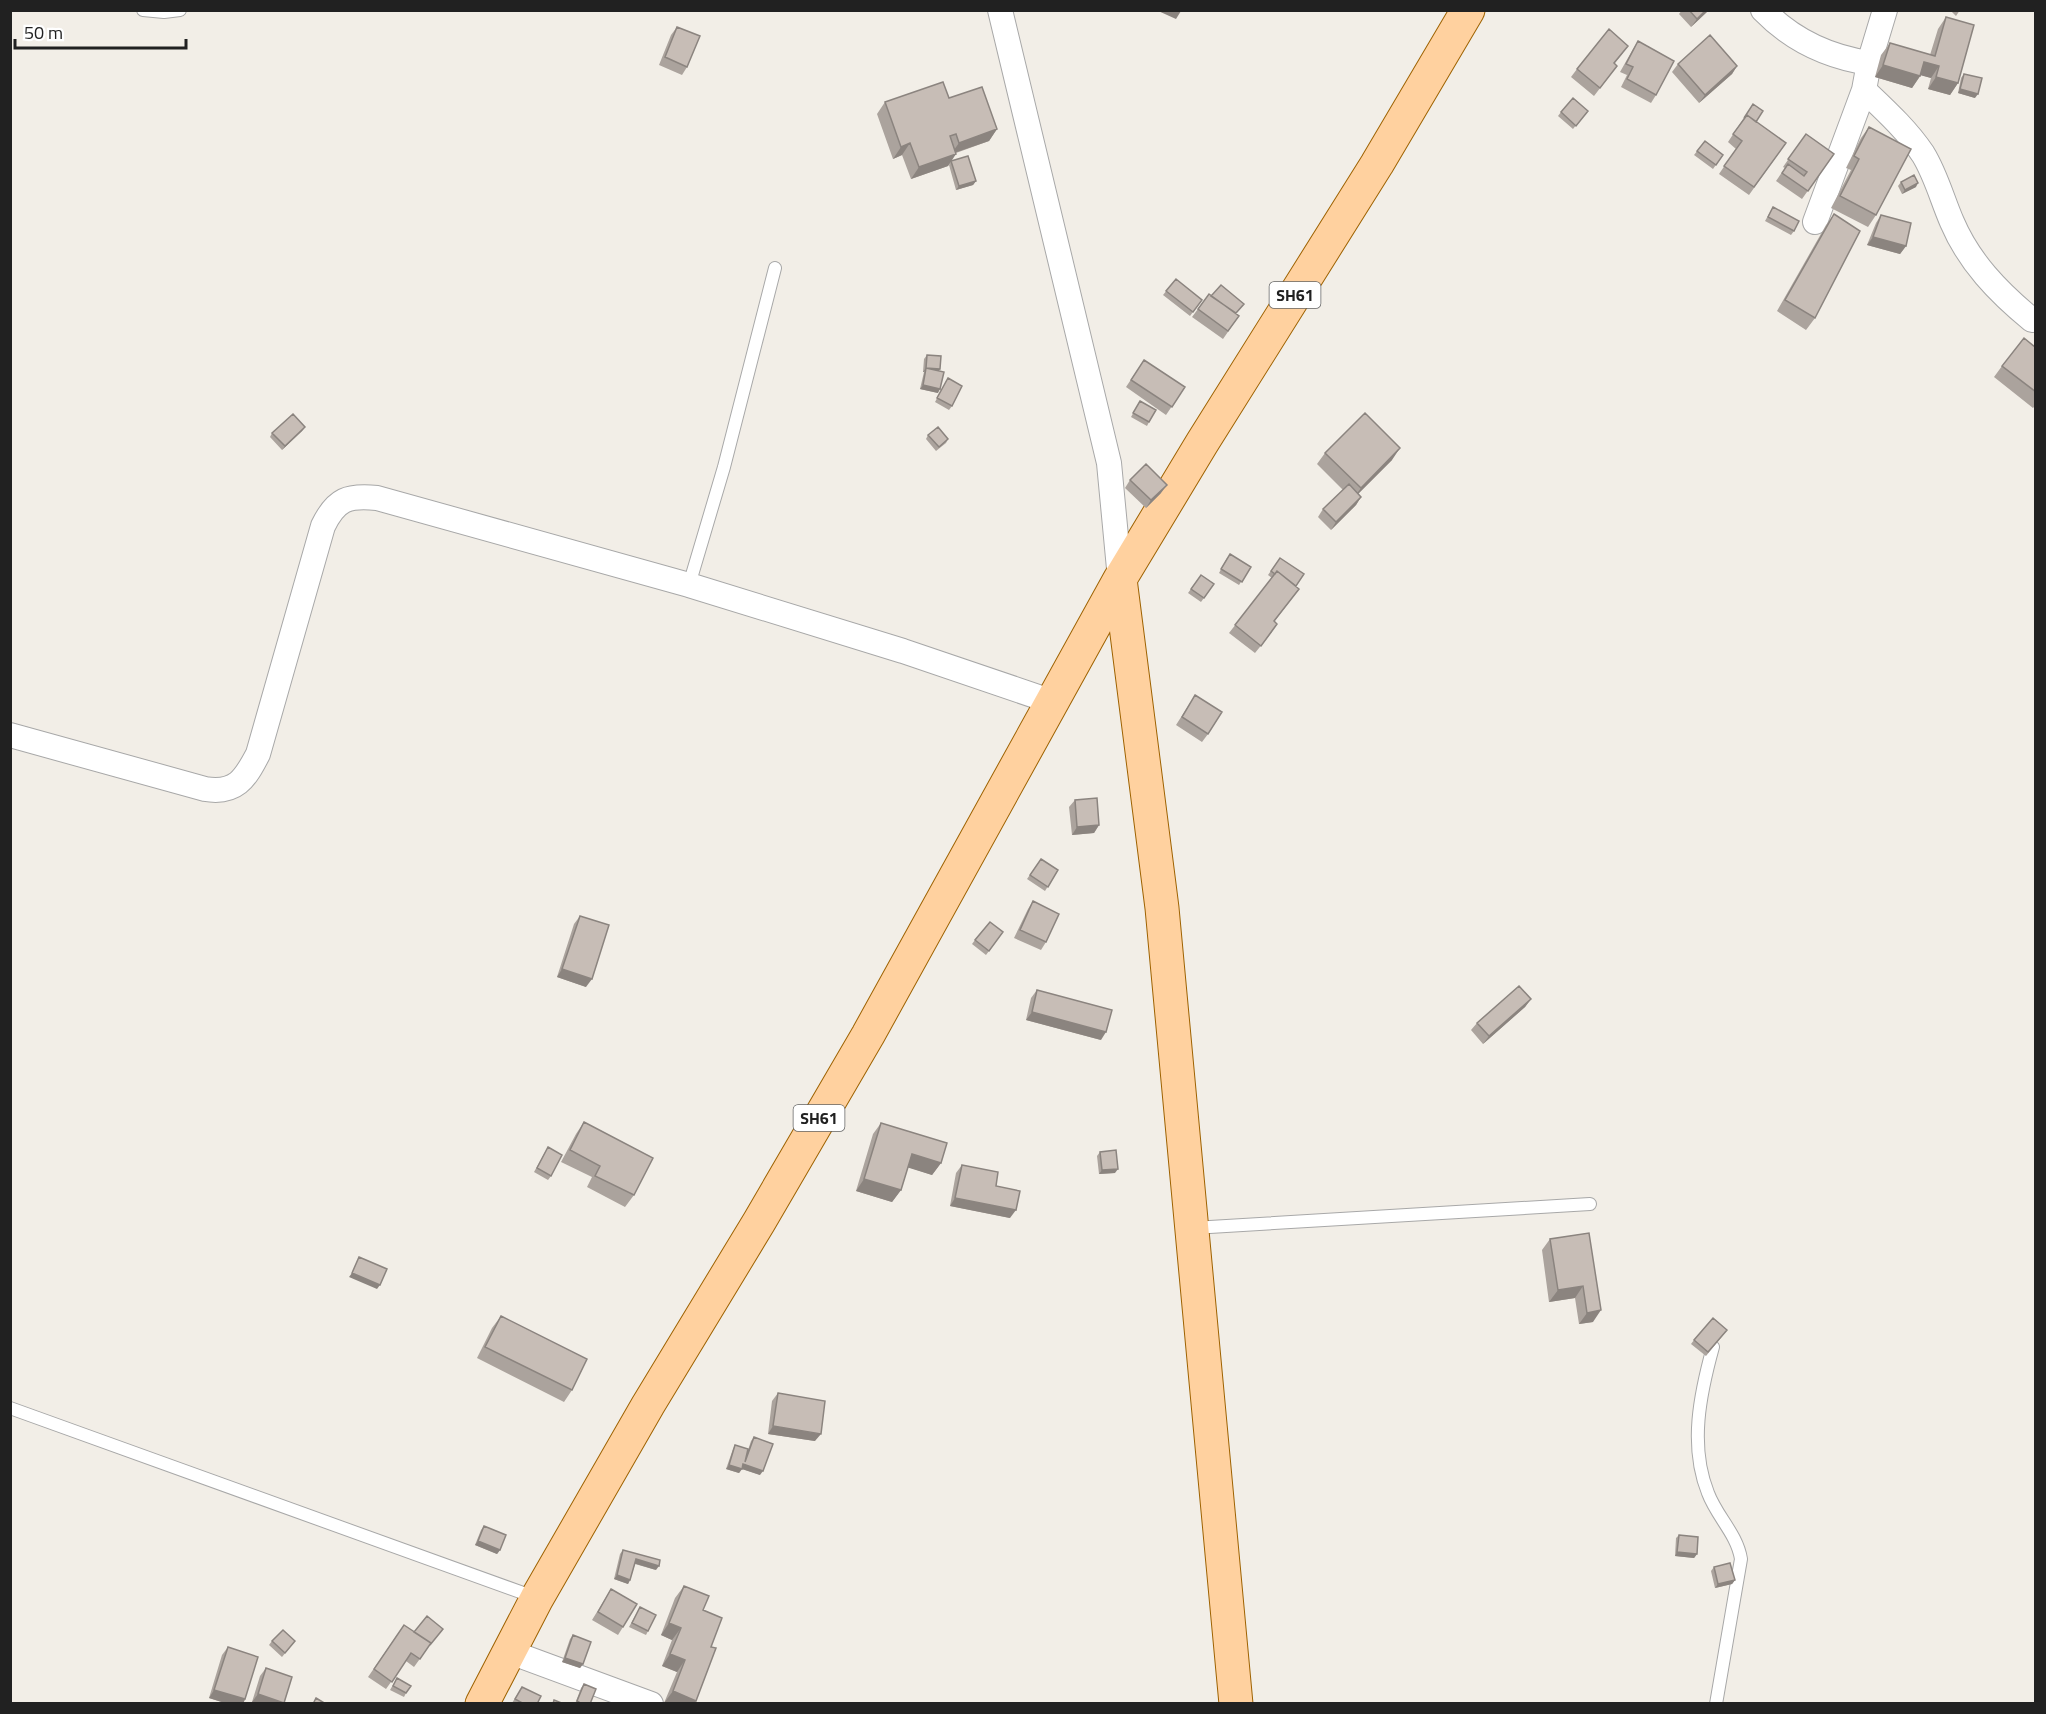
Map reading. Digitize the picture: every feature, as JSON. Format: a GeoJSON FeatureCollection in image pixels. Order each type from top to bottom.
{"type":"FeatureCollection","features":[{"type":"Feature","properties":{"kind":"main road","name":"SH61"},"geometry":{"type":"LineString","coordinates":[[482,1704],[537,1598],[648,1405],[759,1222],[862,1044],[1120,579],[1202,443],[1377,164],[1468,10]]}},
{"type":"Feature","properties":{"kind":"main road"},"geometry":{"type":"LineString","coordinates":[[1120,579],[1162,908],[1236,1704]]}},
{"type":"Feature","properties":{"kind":"street"},"geometry":{"type":"LineString","coordinates":[[1000,10],[1109,463],[1120,579]]}},
{"type":"Feature","properties":{"kind":"street"},"geometry":{"type":"LineString","coordinates":[[1764,10],[1794,36],[1827,52],[1850,60],[1869,63]]}},
{"type":"Feature","properties":{"kind":"street"},"geometry":{"type":"LineString","coordinates":[[1815,222],[1864,90],[1869,63],[1885,10]]}},
{"type":"Feature","properties":{"kind":"street"},"geometry":{"type":"LineString","coordinates":[[1864,90],[1898,123],[1923,154],[1960,238],[1983,274],[2002,295],[2032,320]]}},
{"type":"Feature","properties":{"kind":"street"},"geometry":{"type":"LineString","coordinates":[[10,735],[205,789],[218,791],[230,789],[249,771],[258,754],[323,526],[338,504],[347,498],[360,496],[377,498],[689,585],[903,651],[1053,702]]}},
{"type":"Feature","properties":{"kind":"street"},"geometry":{"type":"LineString","coordinates":[[510,1652],[651,1704]]}},
{"type":"Feature","properties":{"kind":"lane"},"geometry":{"type":"LineString","coordinates":[[143,10],[164,12],[180,10]]}},
{"type":"Feature","properties":{"kind":"lane"},"geometry":{"type":"LineString","coordinates":[[689,585],[724,467],[775,268]]}},
{"type":"Feature","properties":{"kind":"lane"},"geometry":{"type":"LineString","coordinates":[[1192,1228],[1590,1204]]}},
{"type":"Feature","properties":{"kind":"lane"},"geometry":{"type":"LineString","coordinates":[[1713,1347],[1700,1399],[1698,1438],[1700,1455],[1708,1493],[1735,1538],[1741,1559],[1716,1704]]}},
{"type":"Feature","properties":{"kind":"lane"},"geometry":{"type":"LineString","coordinates":[[10,1408],[537,1598]]}},
{"type":"Feature","properties":{"kind":"building"},"geometry":{"type":"Polygon","coordinates":[[[1689,10],[1706,10],[1697,19],[1689,10]]]}},
{"type":"Feature","properties":{"kind":"building"},"geometry":{"type":"Polygon","coordinates":[[[1946,17],[1974,25],[1958,83],[1936,77],[1939,66],[1924,62],[1920,76],[1883,65],[1890,43],[1935,56],[1946,17]]]}},
{"type":"Feature","properties":{"kind":"building"},"geometry":{"type":"Polygon","coordinates":[[[677,27],[700,36],[687,67],[665,57],[677,27]]]}},
{"type":"Feature","properties":{"kind":"building"},"geometry":{"type":"Polygon","coordinates":[[[1609,29],[1628,46],[1614,63],[1617,66],[1600,88],[1577,69],[1609,29]]]}},
{"type":"Feature","properties":{"kind":"building"},"geometry":{"type":"Polygon","coordinates":[[[1710,35],[1737,66],[1705,95],[1678,64],[1710,35]]]}},
{"type":"Feature","properties":{"kind":"building"},"geometry":{"type":"Polygon","coordinates":[[[1638,41],[1674,61],[1656,95],[1627,79],[1633,67],[1626,64],[1638,41]]]}},
{"type":"Feature","properties":{"kind":"building"},"geometry":{"type":"Polygon","coordinates":[[[1964,74],[1982,78],[1978,94],[1960,89],[1964,74]]]}},
{"type":"Feature","properties":{"kind":"building"},"geometry":{"type":"Polygon","coordinates":[[[943,82],[949,98],[982,87],[997,129],[959,143],[956,134],[950,136],[956,154],[919,167],[910,143],[901,147],[885,102],[943,82]]]}},
{"type":"Feature","properties":{"kind":"building"},"geometry":{"type":"Polygon","coordinates":[[[1573,98],[1588,111],[1576,126],[1561,112],[1573,98]]]}},
{"type":"Feature","properties":{"kind":"building"},"geometry":{"type":"Polygon","coordinates":[[[1753,104],[1763,111],[1756,122],[1747,115],[1744,118],[1753,104]]]}},
{"type":"Feature","properties":{"kind":"building"},"geometry":{"type":"Polygon","coordinates":[[[1747,115],[1786,143],[1754,187],[1724,166],[1742,141],[1733,134],[1747,115]]]}},
{"type":"Feature","properties":{"kind":"building"},"geometry":{"type":"Polygon","coordinates":[[[1869,127],[1911,149],[1876,215],[1840,196],[1859,159],[1854,156],[1869,127]]]}},
{"type":"Feature","properties":{"kind":"building"},"geometry":{"type":"Polygon","coordinates":[[[1806,134],[1834,154],[1808,191],[1782,173],[1788,164],[1804,176],[1807,172],[1788,159],[1806,134]]]}},
{"type":"Feature","properties":{"kind":"building"},"geometry":{"type":"Polygon","coordinates":[[[1705,141],[1723,155],[1716,165],[1697,151],[1705,141]]]}},
{"type":"Feature","properties":{"kind":"building"},"geometry":{"type":"Polygon","coordinates":[[[968,156],[976,181],[959,186],[951,161],[968,156]]]}},
{"type":"Feature","properties":{"kind":"building"},"geometry":{"type":"Polygon","coordinates":[[[1914,175],[1918,183],[1905,190],[1901,182],[1914,175]]]}},
{"type":"Feature","properties":{"kind":"building"},"geometry":{"type":"Polygon","coordinates":[[[1773,207],[1799,221],[1794,231],[1768,217],[1773,207]]]}},
{"type":"Feature","properties":{"kind":"building"},"geometry":{"type":"Polygon","coordinates":[[[1834,214],[1860,231],[1815,318],[1785,300],[1834,214]]]}},
{"type":"Feature","properties":{"kind":"building"},"geometry":{"type":"Polygon","coordinates":[[[1881,215],[1911,223],[1906,246],[1873,237],[1881,215]]]}},
{"type":"Feature","properties":{"kind":"building"},"geometry":{"type":"Polygon","coordinates":[[[1176,279],[1202,300],[1193,312],[1166,291],[1176,279]]]}},
{"type":"Feature","properties":{"kind":"building"},"geometry":{"type":"Polygon","coordinates":[[[1221,285],[1244,304],[1236,313],[1211,296],[1221,285]]]}},
{"type":"Feature","properties":{"kind":"building"},"geometry":{"type":"Polygon","coordinates":[[[1209,294],[1239,316],[1228,331],[1198,309],[1209,294]]]}},
{"type":"Feature","properties":{"kind":"building"},"geometry":{"type":"Polygon","coordinates":[[[2024,338],[2036,346],[2036,392],[2002,366],[2024,338]]]}},
{"type":"Feature","properties":{"kind":"building"},"geometry":{"type":"Polygon","coordinates":[[[927,355],[941,356],[940,369],[926,368],[927,355]]]}},
{"type":"Feature","properties":{"kind":"building"},"geometry":{"type":"Polygon","coordinates":[[[1144,360],[1185,387],[1172,407],[1131,380],[1144,360]]]}},
{"type":"Feature","properties":{"kind":"building"},"geometry":{"type":"Polygon","coordinates":[[[926,368],[944,372],[940,389],[923,385],[926,368]]]}},
{"type":"Feature","properties":{"kind":"building"},"geometry":{"type":"Polygon","coordinates":[[[948,378],[962,386],[952,406],[937,398],[948,378]]]}},
{"type":"Feature","properties":{"kind":"building"},"geometry":{"type":"Polygon","coordinates":[[[1140,401],[1156,410],[1149,422],[1133,413],[1140,401]]]}},
{"type":"Feature","properties":{"kind":"building"},"geometry":{"type":"Polygon","coordinates":[[[1365,413],[1400,448],[1361,488],[1325,453],[1365,413]]]}},
{"type":"Feature","properties":{"kind":"building"},"geometry":{"type":"Polygon","coordinates":[[[293,414],[305,427],[285,446],[272,433],[293,414]]]}},
{"type":"Feature","properties":{"kind":"building"},"geometry":{"type":"Polygon","coordinates":[[[938,427],[948,439],[939,447],[928,435],[938,427]]]}},
{"type":"Feature","properties":{"kind":"building"},"geometry":{"type":"Polygon","coordinates":[[[1146,464],[1167,485],[1151,500],[1130,480],[1146,464]]]}},
{"type":"Feature","properties":{"kind":"building"},"geometry":{"type":"Polygon","coordinates":[[[1349,484],[1361,497],[1336,522],[1323,509],[1349,484]]]}},
{"type":"Feature","properties":{"kind":"building"},"geometry":{"type":"Polygon","coordinates":[[[1230,554],[1251,567],[1242,582],[1221,569],[1230,554]]]}},
{"type":"Feature","properties":{"kind":"building"},"geometry":{"type":"Polygon","coordinates":[[[1280,558],[1304,574],[1296,586],[1277,571],[1275,574],[1271,571],[1280,558]]]}},
{"type":"Feature","properties":{"kind":"building"},"geometry":{"type":"Polygon","coordinates":[[[1277,571],[1299,589],[1274,621],[1277,624],[1261,646],[1235,625],[1277,571]]]}},
{"type":"Feature","properties":{"kind":"building"},"geometry":{"type":"Polygon","coordinates":[[[1201,575],[1214,584],[1204,598],[1191,589],[1201,575]]]}},
{"type":"Feature","properties":{"kind":"building"},"geometry":{"type":"Polygon","coordinates":[[[1195,695],[1222,712],[1208,734],[1182,717],[1195,695]]]}},
{"type":"Feature","properties":{"kind":"building"},"geometry":{"type":"Polygon","coordinates":[[[1097,798],[1099,825],[1077,827],[1075,800],[1097,798]]]}},
{"type":"Feature","properties":{"kind":"building"},"geometry":{"type":"Polygon","coordinates":[[[1041,859],[1058,870],[1048,887],[1030,875],[1041,859]]]}},
{"type":"Feature","properties":{"kind":"building"},"geometry":{"type":"Polygon","coordinates":[[[1033,901],[1059,914],[1046,942],[1020,930],[1033,901]]]}},
{"type":"Feature","properties":{"kind":"building"},"geometry":{"type":"Polygon","coordinates":[[[580,916],[609,925],[592,979],[562,969],[580,916]]]}},
{"type":"Feature","properties":{"kind":"building"},"geometry":{"type":"Polygon","coordinates":[[[990,922],[1003,932],[989,951],[975,940],[990,922]]]}},
{"type":"Feature","properties":{"kind":"building"},"geometry":{"type":"Polygon","coordinates":[[[1519,986],[1531,999],[1489,1036],[1477,1023],[1519,986]]]}},
{"type":"Feature","properties":{"kind":"building"},"geometry":{"type":"Polygon","coordinates":[[[1037,990],[1112,1010],[1106,1032],[1032,1012],[1037,990]]]}},
{"type":"Feature","properties":{"kind":"building"},"geometry":{"type":"Polygon","coordinates":[[[584,1122],[653,1158],[634,1195],[595,1176],[600,1166],[570,1150],[584,1122]]]}},
{"type":"Feature","properties":{"kind":"building"},"geometry":{"type":"Polygon","coordinates":[[[881,1123],[947,1143],[941,1163],[912,1154],[901,1190],[864,1179],[881,1123]]]}},
{"type":"Feature","properties":{"kind":"building"},"geometry":{"type":"Polygon","coordinates":[[[548,1147],[562,1155],[551,1176],[537,1168],[548,1147]]]}},
{"type":"Feature","properties":{"kind":"building"},"geometry":{"type":"Polygon","coordinates":[[[1116,1150],[1118,1169],[1102,1170],[1100,1152],[1116,1150]]]}},
{"type":"Feature","properties":{"kind":"building"},"geometry":{"type":"Polygon","coordinates":[[[962,1165],[998,1172],[996,1186],[1020,1191],[1016,1210],[955,1198],[962,1165]]]}},
{"type":"Feature","properties":{"kind":"building"},"geometry":{"type":"Polygon","coordinates":[[[1589,1233],[1601,1310],[1587,1313],[1583,1286],[1558,1290],[1550,1239],[1589,1233]]]}},
{"type":"Feature","properties":{"kind":"building"},"geometry":{"type":"Polygon","coordinates":[[[359,1257],[387,1269],[380,1285],[352,1273],[359,1257]]]}},
{"type":"Feature","properties":{"kind":"building"},"geometry":{"type":"Polygon","coordinates":[[[501,1316],[587,1359],[572,1390],[485,1347],[501,1316]]]}},
{"type":"Feature","properties":{"kind":"building"},"geometry":{"type":"Polygon","coordinates":[[[1713,1318],[1727,1330],[1708,1352],[1694,1340],[1713,1318]]]}},
{"type":"Feature","properties":{"kind":"building"},"geometry":{"type":"Polygon","coordinates":[[[778,1393],[825,1401],[821,1434],[773,1426],[778,1393]]]}},
{"type":"Feature","properties":{"kind":"building"},"geometry":{"type":"Polygon","coordinates":[[[754,1437],[773,1444],[763,1471],[743,1464],[742,1469],[729,1465],[735,1445],[748,1449],[745,1462],[754,1437]]]}},
{"type":"Feature","properties":{"kind":"building"},"geometry":{"type":"Polygon","coordinates":[[[484,1526],[506,1535],[500,1550],[478,1541],[484,1526]]]}},
{"type":"Feature","properties":{"kind":"building"},"geometry":{"type":"Polygon","coordinates":[[[1679,1535],[1698,1537],[1697,1554],[1677,1552],[1679,1535]]]}},
{"type":"Feature","properties":{"kind":"building"},"geometry":{"type":"Polygon","coordinates":[[[623,1550],[660,1560],[659,1566],[636,1559],[630,1580],[617,1575],[623,1550]]]}},
{"type":"Feature","properties":{"kind":"building"},"geometry":{"type":"Polygon","coordinates":[[[1730,1563],[1735,1580],[1718,1584],[1714,1567],[1730,1563]]]}},
{"type":"Feature","properties":{"kind":"building"},"geometry":{"type":"Polygon","coordinates":[[[684,1586],[709,1596],[703,1610],[722,1618],[711,1647],[716,1648],[696,1701],[673,1691],[685,1660],[670,1654],[681,1628],[669,1623],[684,1586]]]}},
{"type":"Feature","properties":{"kind":"building"},"geometry":{"type":"Polygon","coordinates":[[[611,1589],[637,1604],[623,1627],[598,1612],[611,1589]]]}},
{"type":"Feature","properties":{"kind":"building"},"geometry":{"type":"Polygon","coordinates":[[[640,1607],[656,1615],[648,1631],[632,1623],[640,1607]]]}},
{"type":"Feature","properties":{"kind":"building"},"geometry":{"type":"Polygon","coordinates":[[[427,1616],[443,1629],[430,1645],[431,1643],[414,1632],[427,1616]]]}},
{"type":"Feature","properties":{"kind":"building"},"geometry":{"type":"Polygon","coordinates":[[[404,1625],[431,1643],[420,1659],[411,1653],[392,1682],[374,1669],[404,1625]]]}},
{"type":"Feature","properties":{"kind":"building"},"geometry":{"type":"Polygon","coordinates":[[[283,1630],[295,1641],[285,1653],[272,1641],[283,1630]]]}},
{"type":"Feature","properties":{"kind":"building"},"geometry":{"type":"Polygon","coordinates":[[[573,1635],[591,1642],[583,1664],[565,1658],[573,1635]]]}},
{"type":"Feature","properties":{"kind":"building"},"geometry":{"type":"Polygon","coordinates":[[[228,1647],[258,1657],[245,1699],[214,1690],[228,1647]]]}},
{"type":"Feature","properties":{"kind":"building"},"geometry":{"type":"Polygon","coordinates":[[[266,1668],[292,1677],[284,1703],[258,1694],[266,1668]]]}},
{"type":"Feature","properties":{"kind":"building"},"geometry":{"type":"Polygon","coordinates":[[[397,1678],[411,1686],[406,1693],[393,1686],[397,1678]]]}},
{"type":"Feature","properties":{"kind":"building"},"geometry":{"type":"Polygon","coordinates":[[[584,1684],[596,1689],[590,1704],[577,1701],[584,1684]]]}},
{"type":"Feature","properties":{"kind":"building"},"geometry":{"type":"Polygon","coordinates":[[[522,1687],[541,1696],[537,1704],[524,1704],[515,1699],[522,1687]]]}},
{"type":"Feature","properties":{"kind":"building"},"geometry":{"type":"Polygon","coordinates":[[[316,1698],[326,1704],[313,1704],[316,1698]]]}}]}
